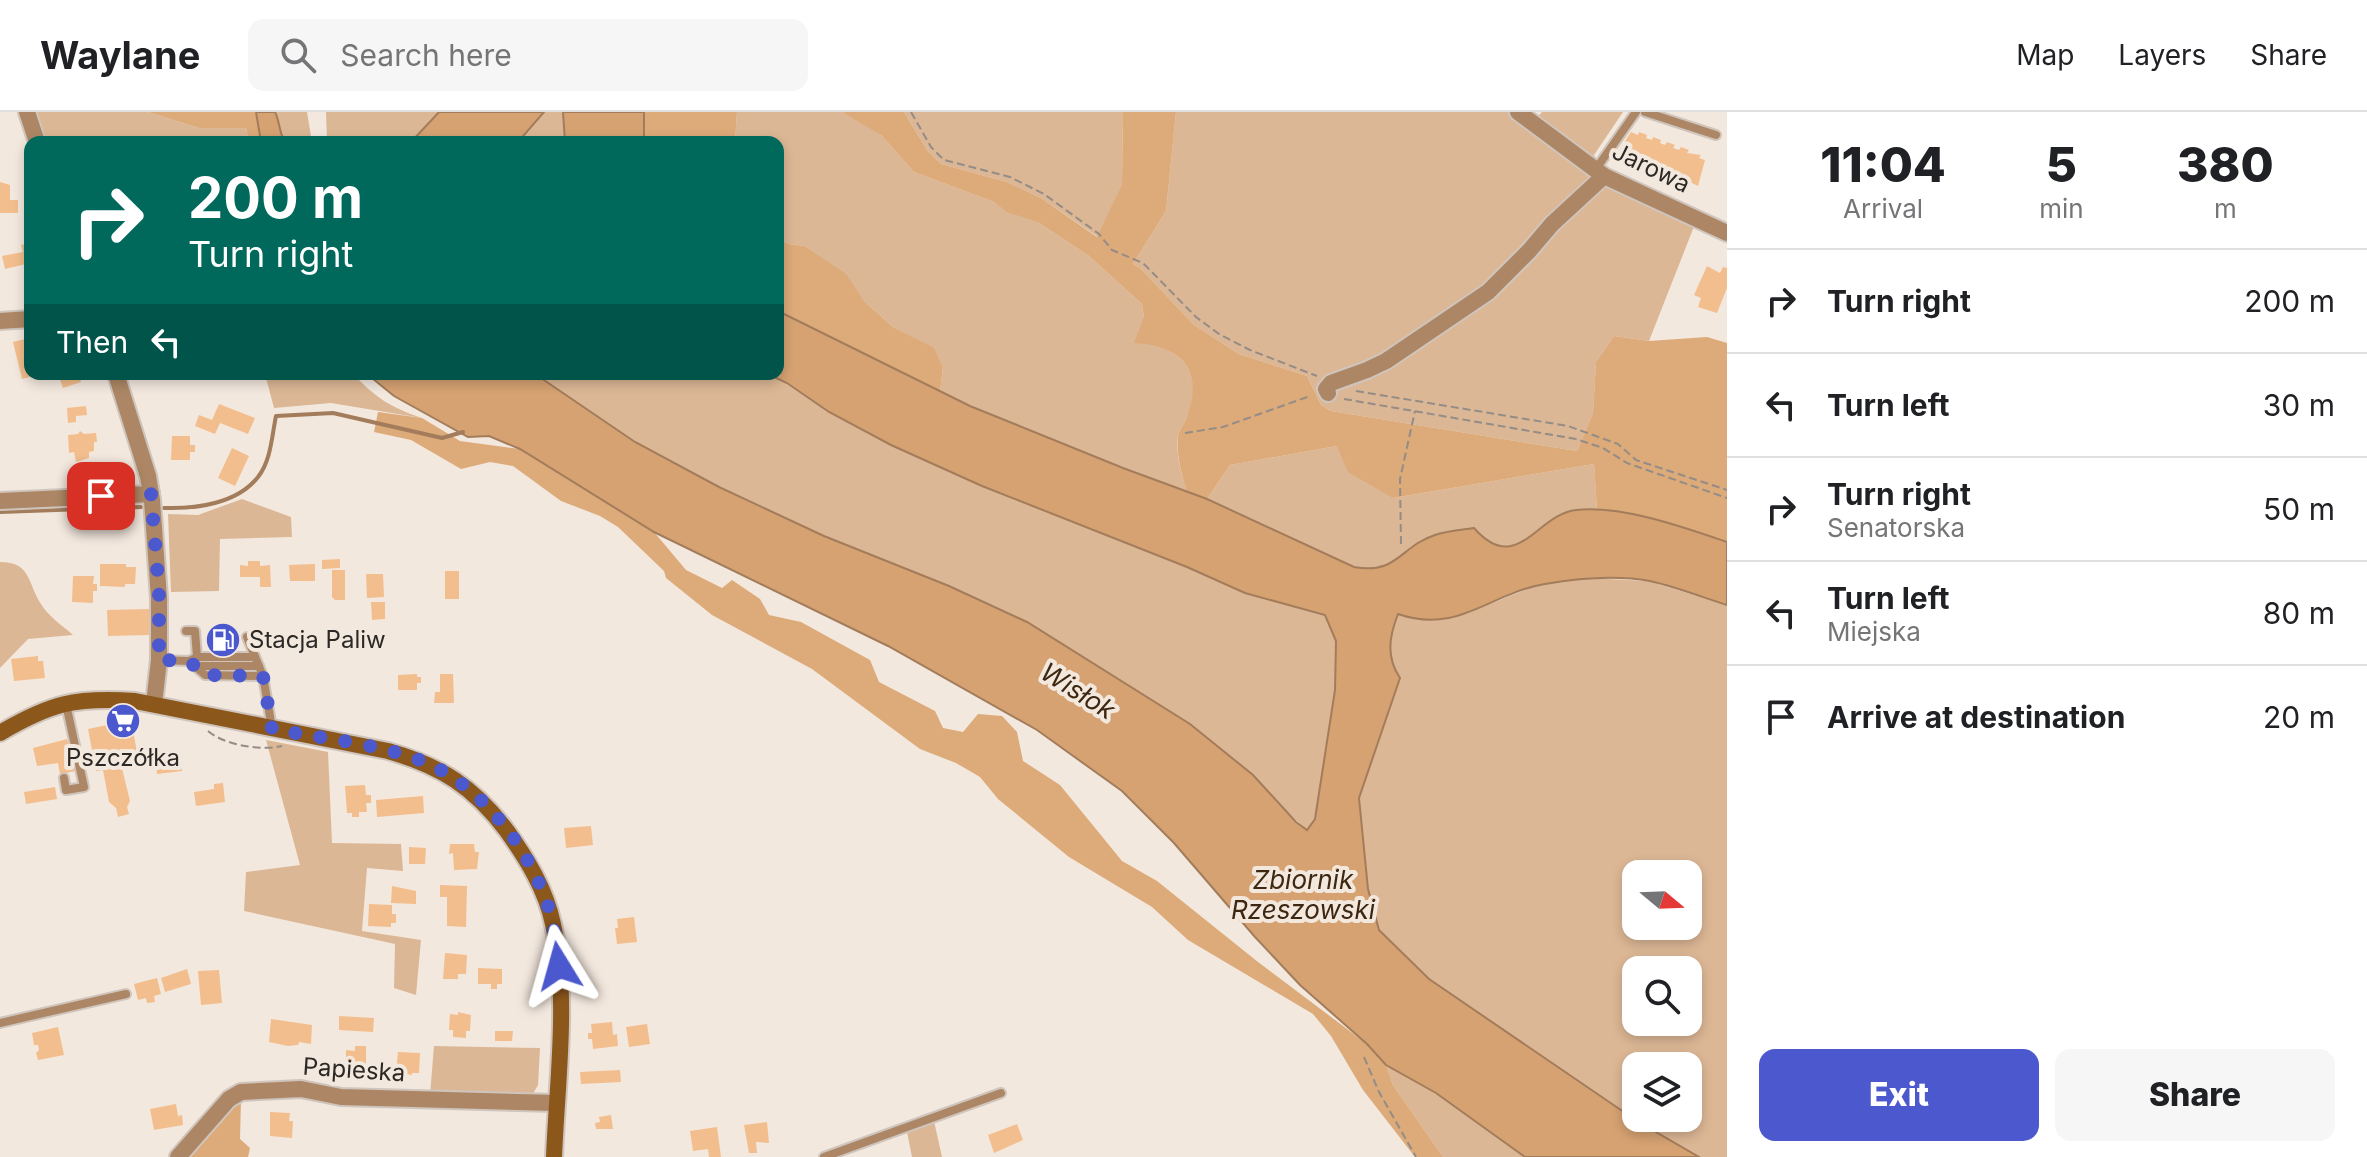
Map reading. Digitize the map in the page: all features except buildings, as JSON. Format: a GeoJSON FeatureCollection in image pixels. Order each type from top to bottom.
{"type":"FeatureCollection","features":[{"type":"Feature","properties":{"kind":"street"},"geometry":{"type":"LineString","coordinates":[[27,112],[35,136]]}},
{"type":"Feature","properties":{"kind":"street","name":"Jarowa"},"geometry":{"type":"LineString","coordinates":[[1518,112],[1600,172],[1727,233]]}},
{"type":"Feature","properties":{"kind":"street"},"geometry":{"type":"LineString","coordinates":[[1328,388],[1386,361],[1488,292],[1600,172]]}},
{"type":"Feature","properties":{"kind":"street"},"geometry":{"type":"LineString","coordinates":[[0,321],[24,319]]}},
{"type":"Feature","properties":{"kind":"street"},"geometry":{"type":"LineString","coordinates":[[118,380],[151,494],[159,591],[159,660],[154,704]]}},
{"type":"Feature","properties":{"kind":"street"},"geometry":{"type":"LineString","coordinates":[[0,501],[151,494]]}},
{"type":"Feature","properties":{"kind":"street"},"geometry":{"type":"LineString","coordinates":[[0,733],[48,707],[66,703],[103,699],[154,704],[388,751],[420,760],[473,793],[498,819],[521,851],[541,886],[553,924],[559,966],[560,1010],[554,1157]]}},
{"type":"Feature","properties":{"kind":"street","name":"Papieska"},"geometry":{"type":"LineString","coordinates":[[178,1157],[229,1099],[241,1092],[301,1089],[341,1097],[556,1103]]}},
{"type":"Feature","properties":{"kind":"lane"},"geometry":{"type":"LineString","coordinates":[[1600,172],[1636,112]]}},
{"type":"Feature","properties":{"kind":"lane"},"geometry":{"type":"LineString","coordinates":[[1645,112],[1716,135]]}},
{"type":"Feature","properties":{"kind":"lane"},"geometry":{"type":"LineString","coordinates":[[186,631],[195,631],[193,661],[205,675],[261,671]]}},
{"type":"Feature","properties":{"kind":"lane"},"geometry":{"type":"LineString","coordinates":[[247,637],[261,671],[272,729]]}},
{"type":"Feature","properties":{"kind":"lane"},"geometry":{"type":"LineString","coordinates":[[159,660],[255,657]]}},
{"type":"Feature","properties":{"kind":"lane"},"geometry":{"type":"LineString","coordinates":[[64,778],[66,790],[84,787],[66,703]]}},
{"type":"Feature","properties":{"kind":"lane"},"geometry":{"type":"LineString","coordinates":[[0,1023],[126,994]]}},
{"type":"Feature","properties":{"kind":"lane"},"geometry":{"type":"LineString","coordinates":[[824,1157],[1001,1093]]}},
{"type":"Feature","properties":{"kind":"path"},"geometry":{"type":"LineString","coordinates":[[911,112],[931,147],[944,160],[1010,177],[1044,194],[1099,234],[1112,250],[1143,263],[1196,317],[1219,334],[1328,388],[1334,398],[1576,439],[1603,448],[1627,463],[1727,498]]}},
{"type":"Feature","properties":{"kind":"path"},"geometry":{"type":"LineString","coordinates":[[1185,433],[1223,427],[1335,387],[1568,426],[1618,444],[1636,460],[1727,490]]}},
{"type":"Feature","properties":{"kind":"path"},"geometry":{"type":"LineString","coordinates":[[1401,544],[1400,479],[1415,410]]}},
{"type":"Feature","properties":{"kind":"path"},"geometry":{"type":"LineString","coordinates":[[201,726],[213,736],[242,744],[274,748],[283,745]]}},
{"type":"Feature","properties":{"kind":"path"},"geometry":{"type":"LineString","coordinates":[[1364,1057],[1379,1092],[1416,1157]]}},
{"type":"Feature","properties":{"kind":"shaded area"},"geometry":{"type":"Polygon","coordinates":[[[34,112],[148,112],[199,128],[246,128],[248,136],[43,136],[34,112]]]}},
{"type":"Feature","properties":{"kind":"shaded area"},"geometry":{"type":"Polygon","coordinates":[[[148,112],[256,112],[260,136],[248,136],[246,128],[199,128],[148,112]]]}},
{"type":"Feature","properties":{"kind":"shaded area"},"geometry":{"type":"Polygon","coordinates":[[[275,112],[307,112],[311,136],[282,136],[275,112]]]}},
{"type":"Feature","properties":{"kind":"shaded area"},"geometry":{"type":"Polygon","coordinates":[[[326,112],[439,112],[417,136],[327,136],[326,112]]]}},
{"type":"Feature","properties":{"kind":"shaded area"},"geometry":{"type":"Polygon","coordinates":[[[544,112],[563,112],[565,136],[523,136],[544,112]]]}},
{"type":"Feature","properties":{"kind":"shaded area"},"geometry":{"type":"Polygon","coordinates":[[[644,112],[737,112],[735,136],[644,136],[644,112]]]}},
{"type":"Feature","properties":{"kind":"shaded area"},"geometry":{"type":"Polygon","coordinates":[[[737,112],[842,112],[881,135],[914,172],[994,202],[1007,211],[1039,223],[1089,256],[1142,304],[1144,317],[1156,344],[1177,356],[1189,370],[1192,400],[1177,443],[1187,492],[1032,432],[940,392],[943,367],[934,349],[893,327],[865,302],[845,274],[805,246],[784,241],[784,136],[735,136],[737,112]]]}},
{"type":"Feature","properties":{"kind":"shaded area"},"geometry":{"type":"Polygon","coordinates":[[[842,112],[904,112],[927,150],[941,164],[1007,182],[1041,198],[1097,237],[1122,184],[1123,112],[1176,112],[1166,211],[1133,264],[1194,325],[1239,354],[1307,376],[1321,405],[1331,411],[1577,451],[1593,413],[1596,362],[1614,336],[1649,341],[1707,337],[1727,343],[1727,542],[1637,516],[1597,510],[1594,464],[1393,498],[1348,472],[1337,446],[1230,465],[1207,499],[1187,492],[1178,444],[1192,398],[1193,384],[1184,362],[1175,354],[1164,348],[1134,343],[1144,317],[1142,304],[1089,256],[1039,223],[1007,212],[994,202],[914,172],[881,135],[842,112]]]}},
{"type":"Feature","properties":{"kind":"shaded area"},"geometry":{"type":"Polygon","coordinates":[[[904,112],[1123,112],[1122,184],[1098,237],[1041,198],[1007,182],[941,164],[927,150],[904,112]]]}},
{"type":"Feature","properties":{"kind":"shaded area"},"geometry":{"type":"Polygon","coordinates":[[[1176,112],[1526,112],[1535,120],[1542,112],[1623,112],[1594,155],[1605,186],[1695,224],[1649,341],[1614,336],[1596,362],[1593,413],[1577,451],[1331,411],[1321,405],[1307,376],[1239,354],[1194,325],[1133,264],[1166,211],[1176,112]]]}},
{"type":"Feature","properties":{"kind":"shaded area"},"geometry":{"type":"Polygon","coordinates":[[[784,241],[805,246],[846,274],[865,302],[893,327],[934,348],[943,367],[940,392],[784,314],[784,241]]]}},
{"type":"Feature","properties":{"kind":"shaded area"},"geometry":{"type":"Polygon","coordinates":[[[267,380],[359,380],[384,401],[422,418],[331,403],[274,408],[267,380]]]}},
{"type":"Feature","properties":{"kind":"shaded area"},"geometry":{"type":"Polygon","coordinates":[[[544,380],[781,380],[829,412],[891,445],[982,486],[1245,593],[1325,614],[1336,641],[1335,690],[1315,819],[1307,830],[1190,724],[1027,622],[949,586],[824,536],[719,487],[635,442],[544,380]]]}},
{"type":"Feature","properties":{"kind":"shaded area"},"geometry":{"type":"Polygon","coordinates":[[[378,412],[422,418],[460,441],[520,449],[654,532],[686,570],[722,588],[732,580],[760,599],[769,615],[801,622],[870,660],[879,682],[935,711],[943,728],[963,732],[978,714],[1002,716],[1017,732],[1023,761],[1060,785],[1122,861],[1157,881],[1367,1044],[1386,1065],[1393,1085],[1443,1157],[1415,1157],[1363,1090],[1331,1036],[1313,1014],[1188,940],[1152,907],[1069,857],[998,799],[980,777],[956,763],[920,749],[812,669],[712,615],[666,578],[664,571],[618,527],[600,516],[561,501],[513,466],[490,462],[461,469],[411,440],[374,432],[378,412]]]}},
{"type":"Feature","properties":{"kind":"shaded area"},"geometry":{"type":"Polygon","coordinates":[[[1337,446],[1393,498],[1594,464],[1597,510],[1572,511],[1512,545],[1500,546],[1474,528],[1412,546],[1398,561],[1367,570],[1336,561],[1207,499],[1230,465],[1337,446]]]}},
{"type":"Feature","properties":{"kind":"shaded area"},"geometry":{"type":"Polygon","coordinates":[[[242,499],[291,517],[292,537],[220,539],[219,591],[171,592],[168,514],[198,515],[242,499]]]}},
{"type":"Feature","properties":{"kind":"shaded area"},"geometry":{"type":"Polygon","coordinates":[[[0,562],[23,569],[44,608],[73,635],[28,639],[0,668],[0,562]]]}},
{"type":"Feature","properties":{"kind":"shaded area"},"geometry":{"type":"Polygon","coordinates":[[[1589,578],[1648,581],[1727,605],[1727,1157],[1699,1157],[1656,1132],[1702,1132],[1702,1052],[1622,1052],[1622,1111],[1429,979],[1379,930],[1368,889],[1359,798],[1400,678],[1390,655],[1392,631],[1398,614],[1435,620],[1453,617],[1540,585],[1589,578]]]}},
{"type":"Feature","properties":{"kind":"shaded area"},"geometry":{"type":"Polygon","coordinates":[[[266,740],[328,752],[332,843],[401,844],[403,871],[367,868],[362,931],[421,940],[416,995],[394,988],[395,944],[244,911],[246,872],[300,865],[266,740]]]}},
{"type":"Feature","properties":{"kind":"shaded area"},"geometry":{"type":"Polygon","coordinates":[[[434,1046],[540,1048],[538,1085],[531,1097],[430,1095],[434,1046]]]}},
{"type":"Feature","properties":{"kind":"shaded area"},"geometry":{"type":"Polygon","coordinates":[[[1386,1065],[1436,1093],[1525,1157],[1443,1157],[1393,1085],[1386,1065]]]}},
{"type":"Feature","properties":{"kind":"shaded area"},"geometry":{"type":"Polygon","coordinates":[[[241,1099],[240,1139],[250,1148],[248,1157],[183,1157],[230,1104],[241,1099]]]}},
{"type":"Feature","properties":{"kind":"shaded area"},"geometry":{"type":"Polygon","coordinates":[[[934,1121],[942,1157],[912,1157],[907,1132],[934,1121]]]}},
{"type":"Feature","properties":{"kind":"water"},"geometry":{"type":"Polygon","coordinates":[[[256,112],[275,112],[282,136],[260,136],[256,112]]]}},
{"type":"Feature","properties":{"kind":"water"},"geometry":{"type":"Polygon","coordinates":[[[439,112],[544,112],[523,136],[417,136],[439,112]]]}},
{"type":"Feature","properties":{"kind":"water"},"geometry":{"type":"Polygon","coordinates":[[[563,112],[644,112],[644,136],[565,136],[563,112]]]}},
{"type":"Feature","properties":{"kind":"water","name":"Zbiornik Rzeszowski"},"geometry":{"type":"Polygon","coordinates":[[[784,314],[970,406],[1207,499],[1354,567],[1380,567],[1423,540],[1444,532],[1474,528],[1489,541],[1503,546],[1515,545],[1562,514],[1576,510],[1632,514],[1727,542],[1727,605],[1650,581],[1598,578],[1525,589],[1456,616],[1419,619],[1398,614],[1390,647],[1400,678],[1359,798],[1368,889],[1379,930],[1429,979],[1622,1111],[1622,1132],[1656,1132],[1699,1157],[1525,1157],[1436,1093],[1386,1065],[1367,1044],[1300,985],[1174,843],[1122,791],[1037,730],[888,646],[654,532],[520,449],[489,436],[468,437],[394,396],[374,380],[544,380],[635,442],[719,487],[824,536],[949,586],[1027,622],[1190,724],[1253,775],[1307,830],[1315,819],[1335,690],[1336,641],[1325,615],[1245,593],[982,486],[891,445],[829,412],[781,380],[784,380],[784,314]]]}},
{"type":"Feature","properties":{"kind":"waterway"},"geometry":{"type":"LineString","coordinates":[[164,508],[215,503],[249,486],[266,463],[276,416],[333,413],[442,438],[463,432]]}},
{"type":"Feature","properties":{"kind":"waterway"},"geometry":{"type":"LineString","coordinates":[[0,512],[141,507]]}},
{"type":"Feature","properties":{"kind":"place","name":"Stacja Paliw"},"geometry":{"type":"Point","coordinates":[223,640]}},
{"type":"Feature","properties":{"kind":"place","name":"Pszczółka"},"geometry":{"type":"Point","coordinates":[123,721]}},
{"type":"Feature","properties":{"kind":"route"},"geometry":{"type":"LineString","coordinates":[[101,496],[151,494],[159,591],[159,660],[189,661],[205,675],[263,676],[272,729],[388,751],[420,760],[447,773],[473,793],[498,819],[521,851],[541,886],[548,906],[559,966]]}},
{"type":"Feature","properties":{"kind":"water label","name":"Wisłok"},"geometry":{"type":"Point","coordinates":[1078,691]}}]}
